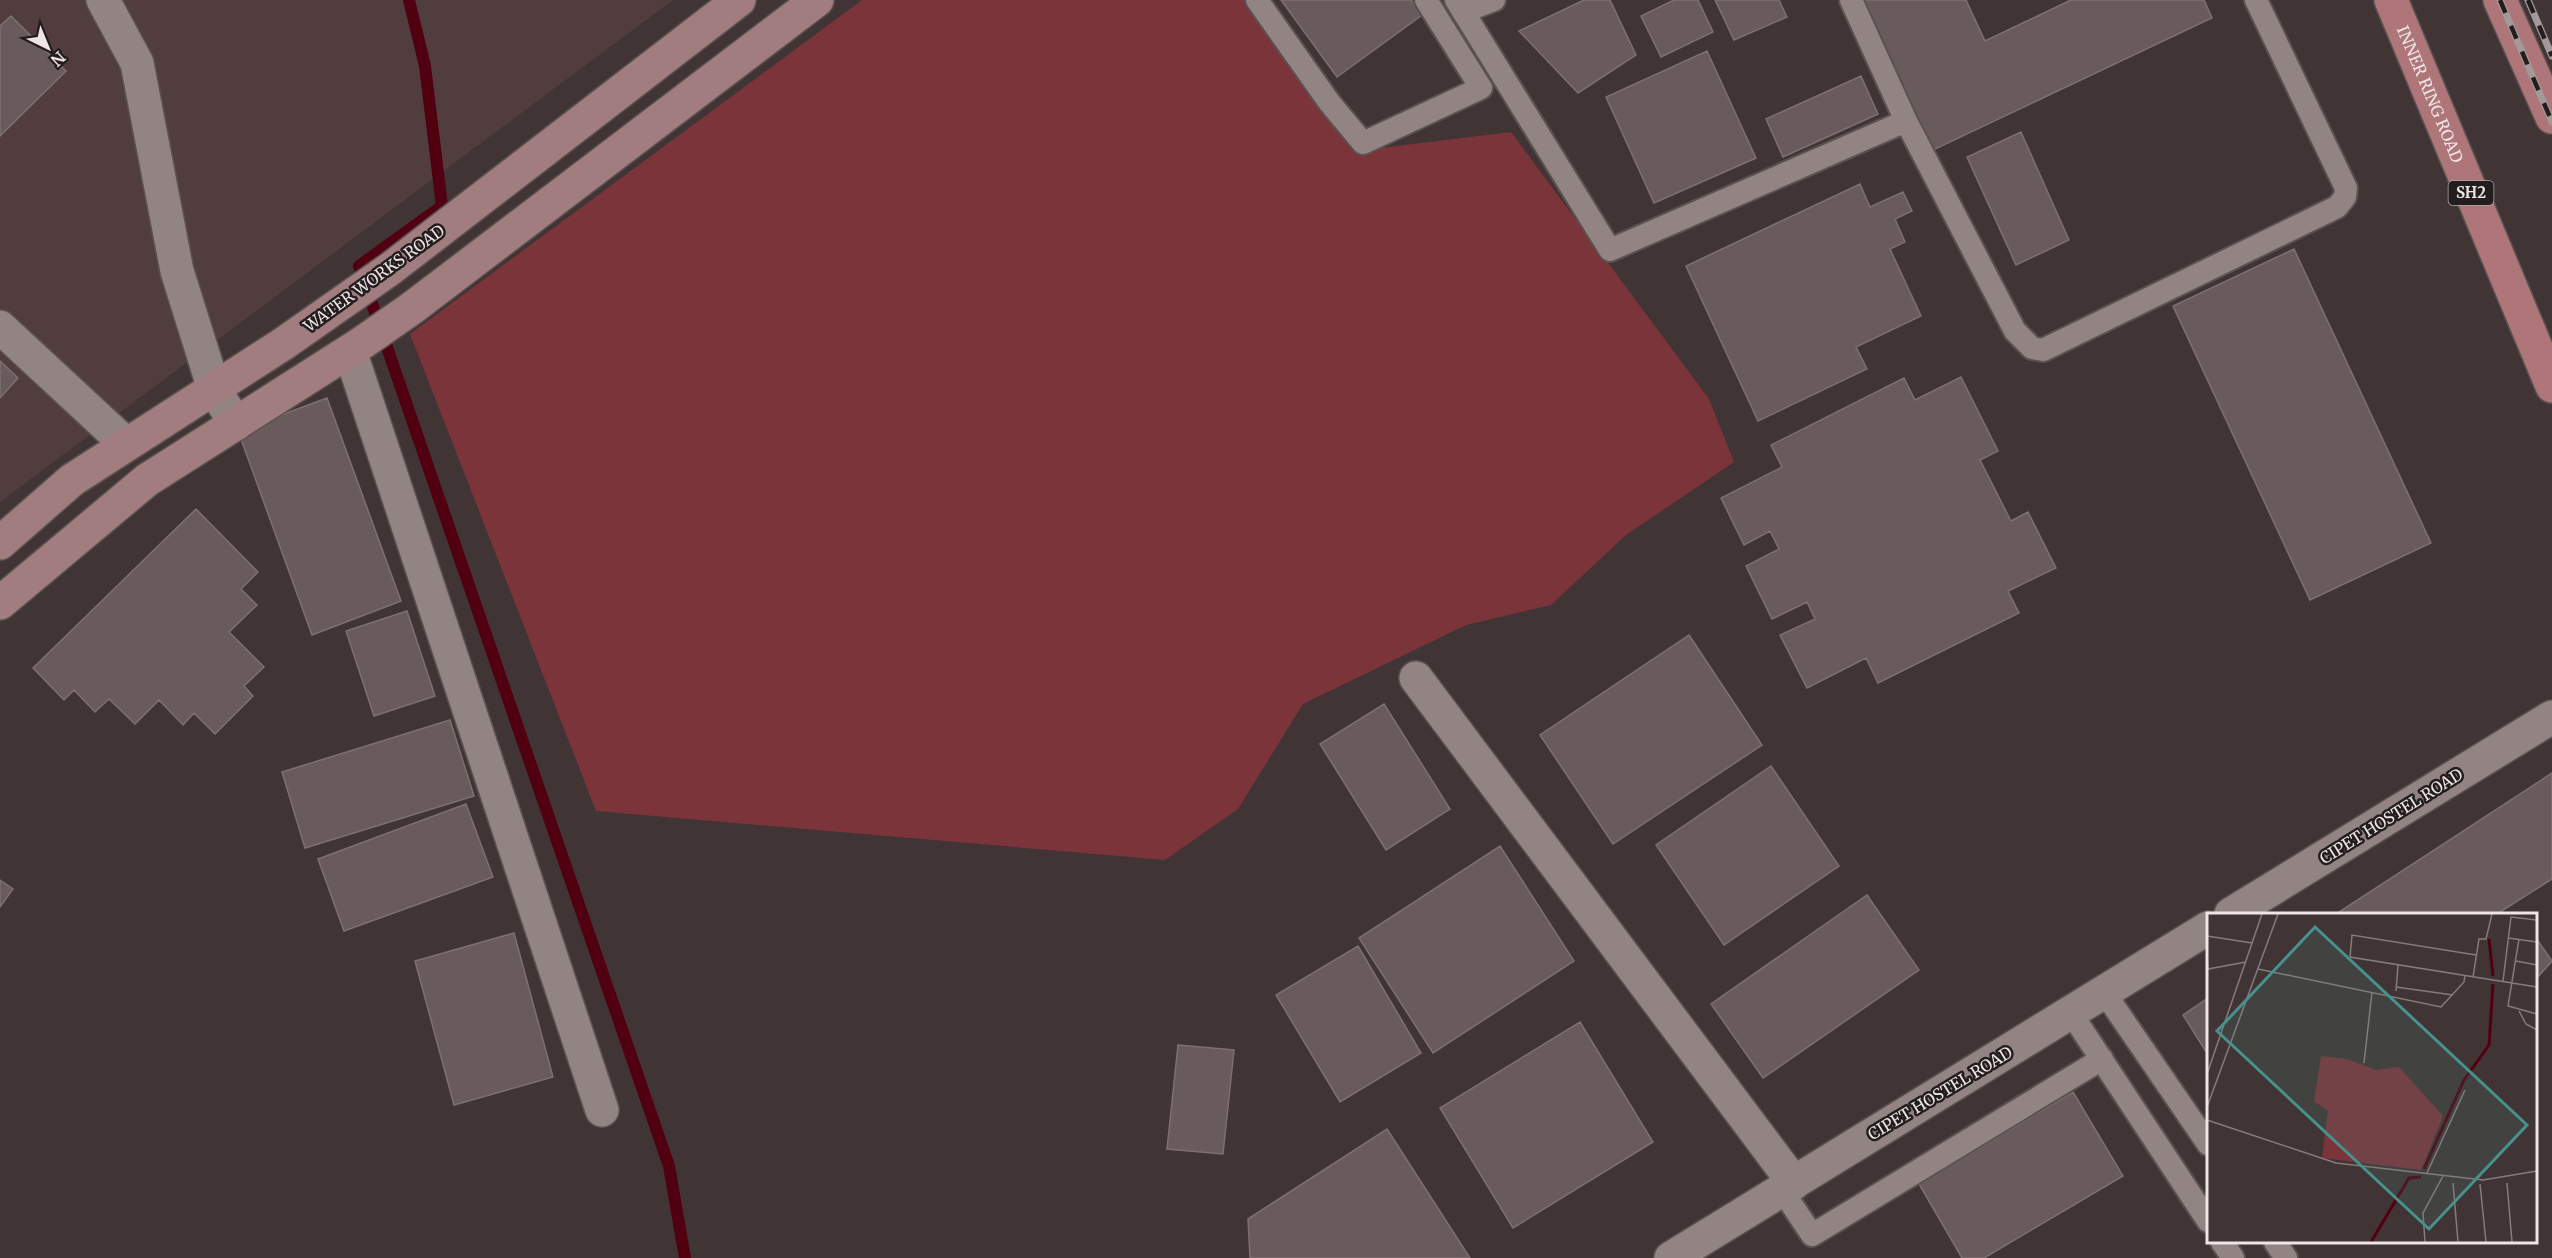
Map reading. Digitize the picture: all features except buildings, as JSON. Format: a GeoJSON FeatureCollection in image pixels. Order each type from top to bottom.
{"type":"FeatureCollection","features":[{"type":"Feature","properties":{"kind":"main road","name":"WATER WORKS ROAD"},"geometry":{"type":"LineString","coordinates":[[0,543],[72,480],[125,443],[214,389],[390,269],[739,0]]}},
{"type":"Feature","properties":{"kind":"main road"},"geometry":{"type":"LineString","coordinates":[[0,603],[147,480],[355,348],[412,308],[817,0]]}},
{"type":"Feature","properties":{"kind":"main road","name":"INNER RING ROAD"},"geometry":{"type":"LineString","coordinates":[[2391,0],[2552,387]]}},
{"type":"Feature","properties":{"kind":"main road"},"geometry":{"type":"LineString","coordinates":[[2500,0],[2552,117]]}},
{"type":"Feature","properties":{"kind":"street"},"geometry":{"type":"LineString","coordinates":[[103,0],[137,63],[177,272],[214,389],[236,424]]}},
{"type":"Feature","properties":{"kind":"street"},"geometry":{"type":"LineString","coordinates":[[0,327],[125,443]]}},
{"type":"Feature","properties":{"kind":"street"},"geometry":{"type":"LineString","coordinates":[[355,348],[602,1110]]}},
{"type":"Feature","properties":{"kind":"street"},"geometry":{"type":"LineString","coordinates":[[1416,678],[1788,1186]]}},
{"type":"Feature","properties":{"kind":"street","name":"CIPET HOSTEL ROAD"},"geometry":{"type":"LineString","coordinates":[[2234,913],[2552,717]]}},
{"type":"Feature","properties":{"kind":"street","name":"CIPET HOSTEL ROAD"},"geometry":{"type":"LineString","coordinates":[[1671,1258],[2207,929]]}},
{"type":"Feature","properties":{"kind":"lane"},"geometry":{"type":"LineString","coordinates":[[1257,0],[1329,102],[1363,143],[1481,88],[1426,0]]}},
{"type":"Feature","properties":{"kind":"lane"},"geometry":{"type":"LineString","coordinates":[[1494,0],[1459,6],[1610,250],[1906,122]]}},
{"type":"Feature","properties":{"kind":"lane"},"geometry":{"type":"LineString","coordinates":[[1851,0],[1906,122],[2015,331],[2032,348],[2043,350],[2337,207],[2345,197],[2346,188],[2256,0]]}},
{"type":"Feature","properties":{"kind":"lane"},"geometry":{"type":"LineString","coordinates":[[2104,992],[2207,1143]]}},
{"type":"Feature","properties":{"kind":"lane"},"geometry":{"type":"LineString","coordinates":[[2071,1013],[2207,1219]]}},
{"type":"Feature","properties":{"kind":"lane"},"geometry":{"type":"LineString","coordinates":[[1788,1186],[1812,1235],[2102,1059]]}},
{"type":"Feature","properties":{"kind":"lane"},"geometry":{"type":"LineString","coordinates":[[2223,1243],[2233,1258]]}},
{"type":"Feature","properties":{"kind":"lane"},"geometry":{"type":"LineString","coordinates":[[2276,1243],[2286,1258]]}},
{"type":"Feature","properties":{"kind":"shaded area"},"geometry":{"type":"Polygon","coordinates":[[[0,0],[673,0],[0,502],[0,0]]]}},
{"type":"Feature","properties":{"kind":"shaded area"},"geometry":{"type":"Polygon","coordinates":[[[862,0],[1253,0],[1364,150],[1511,132],[1709,399],[1734,462],[1626,535],[1551,605],[1466,625],[1303,704],[1238,809],[1165,860],[596,811],[410,334],[862,0]]]}},
{"type":"Feature","properties":{"kind":"waterway"},"geometry":{"type":"LineString","coordinates":[[409,0],[425,66],[442,206],[359,266],[669,1166],[685,1258]]}},
{"type":"Feature","properties":{"kind":"railway"},"geometry":{"type":"LineString","coordinates":[[2500,0],[2552,122]]}},
{"type":"Feature","properties":{"kind":"railway"},"geometry":{"type":"LineString","coordinates":[[2528,0],[2552,56]]}}]}
